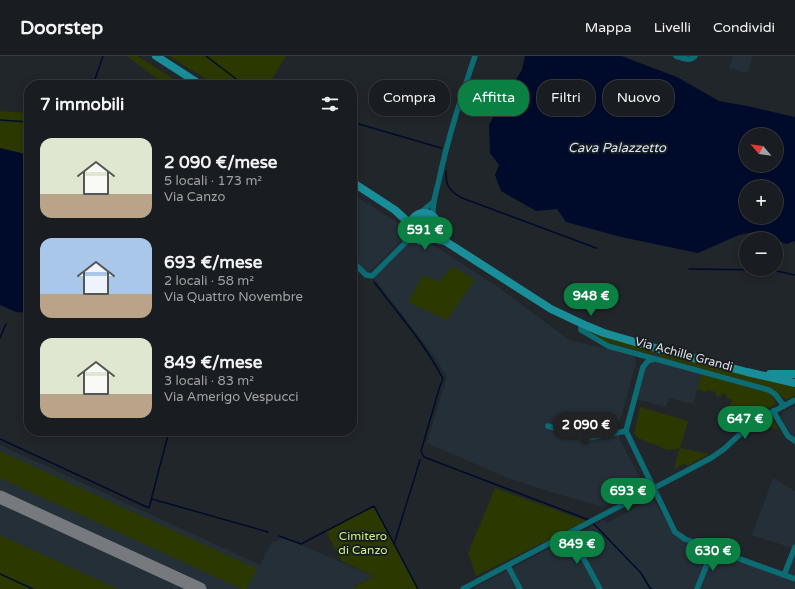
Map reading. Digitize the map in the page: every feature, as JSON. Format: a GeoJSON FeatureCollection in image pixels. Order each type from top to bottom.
{"type":"FeatureCollection","features":[{"type":"Feature","properties":{"kind":"main road"},"geometry":{"type":"LineString","coordinates":[[156,56],[193,80]]}},
{"type":"Feature","properties":{"kind":"main road"},"geometry":{"type":"LineString","coordinates":[[357,185],[395,210],[412,231]]}},
{"type":"Feature","properties":{"kind":"main road"},"geometry":{"type":"LineString","coordinates":[[395,210],[417,215],[428,213],[433,216],[437,223],[435,235]]}},
{"type":"Feature","properties":{"kind":"main road"},"geometry":{"type":"LineString","coordinates":[[412,231],[417,215]]}},
{"type":"Feature","properties":{"kind":"main road","name":"Via Achille Grandi"},"geometry":{"type":"LineString","coordinates":[[412,231],[424,241],[435,235],[551,309],[604,333],[659,349],[795,383]]}},
{"type":"Feature","properties":{"kind":"main road","name":"Via Achille Grandi"},"geometry":{"type":"LineString","coordinates":[[747,372],[795,374]]}},
{"type":"Feature","properties":{"kind":"street"},"geometry":{"type":"LineString","coordinates":[[433,216],[433,202],[449,135],[475,56]]}},
{"type":"Feature","properties":{"kind":"street"},"geometry":{"type":"LineString","coordinates":[[676,56],[688,59],[695,56]]}},
{"type":"Feature","properties":{"kind":"street"},"geometry":{"type":"LineString","coordinates":[[417,215],[433,202]]}},
{"type":"Feature","properties":{"kind":"street"},"geometry":{"type":"LineString","coordinates":[[357,266],[366,275],[371,276],[405,242],[409,240],[412,231]]}},
{"type":"Feature","properties":{"kind":"street","name":"Via Achille Grandi"},"geometry":{"type":"LineString","coordinates":[[580,323],[581,330],[602,343],[639,355],[769,390],[775,394],[784,406]]}},
{"type":"Feature","properties":{"kind":"street"},"geometry":{"type":"LineString","coordinates":[[643,367],[648,361],[655,359],[659,349]]}},
{"type":"Feature","properties":{"kind":"street"},"geometry":{"type":"LineString","coordinates":[[639,355],[643,361],[643,367],[626,431],[653,489],[678,535],[685,539],[795,579]]}},
{"type":"Feature","properties":{"kind":"street"},"geometry":{"type":"LineString","coordinates":[[463,589],[711,458],[720,452],[752,423],[795,400]]}},
{"type":"Feature","properties":{"kind":"street"},"geometry":{"type":"LineString","coordinates":[[774,411],[786,434],[795,441]]}},
{"type":"Feature","properties":{"kind":"street"},"geometry":{"type":"LineString","coordinates":[[548,426],[588,438],[626,431]]}},
{"type":"Feature","properties":{"kind":"street"},"geometry":{"type":"LineString","coordinates":[[570,533],[600,589]]}},
{"type":"Feature","properties":{"kind":"street"},"geometry":{"type":"LineString","coordinates":[[784,575],[795,547]]}},
{"type":"Feature","properties":{"kind":"street"},"geometry":{"type":"LineString","coordinates":[[697,589],[713,549]]}},
{"type":"Feature","properties":{"kind":"street"},"geometry":{"type":"LineString","coordinates":[[508,566],[520,589]]}},
{"type":"Feature","properties":{"kind":"shaded area"},"geometry":{"type":"Polygon","coordinates":[[[733,56],[753,56],[747,73],[729,68],[733,56]]]}},
{"type":"Feature","properties":{"kind":"shaded area"},"geometry":{"type":"Polygon","coordinates":[[[357,197],[400,224],[406,234],[403,239],[369,272],[360,272],[357,269],[357,197]]]}},
{"type":"Feature","properties":{"kind":"shaded area"},"geometry":{"type":"Polygon","coordinates":[[[414,241],[423,244],[430,243],[498,287],[569,340],[610,349],[635,357],[636,363],[617,431],[619,438],[644,485],[603,507],[508,478],[427,443],[447,377],[434,356],[375,279],[375,276],[408,242],[414,241]]]}},
{"type":"Feature","properties":{"kind":"shaded area"},"geometry":{"type":"Polygon","coordinates":[[[650,347],[702,374],[693,404],[669,398],[666,407],[636,399],[650,347]]]}},
{"type":"Feature","properties":{"kind":"shaded area"},"geometry":{"type":"Polygon","coordinates":[[[795,406],[795,438],[781,417],[783,412],[795,406]]]}},
{"type":"Feature","properties":{"kind":"shaded area"},"geometry":{"type":"Polygon","coordinates":[[[0,445],[260,565],[272,541],[276,542],[282,538],[374,576],[354,586],[355,589],[0,589],[0,445]]]}},
{"type":"Feature","properties":{"kind":"shaded area"},"geometry":{"type":"Polygon","coordinates":[[[773,478],[795,491],[795,549],[752,535],[773,478]]]}},
{"type":"Feature","properties":{"kind":"shaded area"},"geometry":{"type":"Polygon","coordinates":[[[652,499],[675,534],[686,542],[786,577],[795,553],[795,589],[472,589],[604,520],[607,523],[652,499]]]}},
{"type":"Feature","properties":{"kind":"green space"},"geometry":{"type":"Polygon","coordinates":[[[127,56],[137,56],[175,80],[159,80],[127,56]]]}},
{"type":"Feature","properties":{"kind":"green space"},"geometry":{"type":"Polygon","coordinates":[[[169,56],[286,56],[271,80],[208,80],[169,56]]]}},
{"type":"Feature","properties":{"kind":"green space"},"geometry":{"type":"Polygon","coordinates":[[[0,111],[24,113],[24,154],[0,148],[0,111]]]}},
{"type":"Feature","properties":{"kind":"green space"},"geometry":{"type":"Polygon","coordinates":[[[423,217],[429,220],[432,226],[429,232],[423,235],[417,232],[414,226],[417,220],[423,217]]]}},
{"type":"Feature","properties":{"kind":"green space"},"geometry":{"type":"Polygon","coordinates":[[[453,266],[475,280],[447,320],[408,302],[423,275],[439,282],[453,266]]]}},
{"type":"Feature","properties":{"kind":"green space"},"geometry":{"type":"Polygon","coordinates":[[[587,329],[654,351],[653,355],[606,342],[586,332],[587,329]]]}},
{"type":"Feature","properties":{"kind":"green space"},"geometry":{"type":"Polygon","coordinates":[[[661,352],[795,386],[795,395],[788,399],[782,397],[770,388],[660,357],[661,352]]]}},
{"type":"Feature","properties":{"kind":"green space"},"geometry":{"type":"Polygon","coordinates":[[[702,374],[768,392],[773,396],[776,404],[744,424],[738,414],[729,406],[732,400],[726,398],[727,395],[722,393],[721,397],[716,395],[716,392],[707,390],[706,392],[697,389],[702,374]]]}},
{"type":"Feature","properties":{"kind":"green space"},"geometry":{"type":"Polygon","coordinates":[[[640,407],[688,421],[680,448],[668,450],[638,438],[634,433],[640,407]]]}},
{"type":"Feature","properties":{"kind":"green space"},"geometry":{"type":"Polygon","coordinates":[[[771,417],[778,429],[778,430],[760,424],[771,417]]]}},
{"type":"Feature","properties":{"kind":"green space"},"geometry":{"type":"Polygon","coordinates":[[[680,448],[709,454],[687,466],[685,463],[674,469],[680,448]]]}},
{"type":"Feature","properties":{"kind":"green space"},"geometry":{"type":"Polygon","coordinates":[[[0,451],[257,569],[246,589],[242,589],[0,478],[0,451]]]}},
{"type":"Feature","properties":{"kind":"green space"},"geometry":{"type":"Polygon","coordinates":[[[495,488],[586,521],[476,576],[468,553],[495,488]]]}},
{"type":"Feature","properties":{"kind":"green space","name":"Cimitero di Canzo"},"geometry":{"type":"Polygon","coordinates":[[[374,506],[417,589],[355,589],[354,587],[374,576],[341,561],[326,531],[374,506]]]}},
{"type":"Feature","properties":{"kind":"green space"},"geometry":{"type":"Polygon","coordinates":[[[0,535],[118,589],[0,589],[0,535]]]}},
{"type":"Feature","properties":{"kind":"water","name":"Cava Palazzetto"},"geometry":{"type":"Polygon","coordinates":[[[525,56],[621,56],[677,77],[719,101],[795,117],[795,241],[786,244],[783,243],[783,232],[739,232],[739,235],[698,253],[621,237],[566,222],[557,209],[536,211],[501,191],[495,175],[499,165],[490,153],[489,125],[494,116],[529,116],[529,80],[516,80],[522,70],[525,56]]]}},
{"type":"Feature","properties":{"kind":"water"},"geometry":{"type":"Polygon","coordinates":[[[0,148],[24,154],[24,313],[16,312],[0,305],[0,148]]]}},
{"type":"Feature","properties":{"kind":"waterway"},"geometry":{"type":"LineString","coordinates":[[95,80],[103,56]]}},
{"type":"Feature","properties":{"kind":"waterway"},"geometry":{"type":"LineString","coordinates":[[206,56],[237,80]]}},
{"type":"Feature","properties":{"kind":"waterway"},"geometry":{"type":"LineString","coordinates":[[0,120],[24,122]]}},
{"type":"Feature","properties":{"kind":"waterway"},"geometry":{"type":"LineString","coordinates":[[357,123],[441,148]]}},
{"type":"Feature","properties":{"kind":"waterway"},"geometry":{"type":"LineString","coordinates":[[446,171],[447,184],[454,193],[462,198],[596,248]]}},
{"type":"Feature","properties":{"kind":"waterway"},"geometry":{"type":"LineString","coordinates":[[689,269],[772,270],[795,275]]}},
{"type":"Feature","properties":{"kind":"waterway"},"geometry":{"type":"LineString","coordinates":[[374,282],[420,341],[443,379],[421,451],[424,457],[589,520]]}},
{"type":"Feature","properties":{"kind":"waterway"},"geometry":{"type":"LineString","coordinates":[[0,338],[6,324]]}},
{"type":"Feature","properties":{"kind":"waterway"},"geometry":{"type":"LineString","coordinates":[[0,439],[149,508],[168,436]]}},
{"type":"Feature","properties":{"kind":"waterway"},"geometry":{"type":"LineString","coordinates":[[394,544],[420,460]]}},
{"type":"Feature","properties":{"kind":"waterway"},"geometry":{"type":"LineString","coordinates":[[152,499],[268,532]]}},
{"type":"Feature","properties":{"kind":"waterway"},"geometry":{"type":"LineString","coordinates":[[279,536],[301,544],[374,506],[418,589]]}},
{"type":"Feature","properties":{"kind":"waterway"},"geometry":{"type":"LineString","coordinates":[[592,522],[641,573],[652,589]]}},
{"type":"Feature","properties":{"kind":"waterway"},"geometry":{"type":"LineString","coordinates":[[0,574],[33,589]]}},
{"type":"Feature","properties":{"kind":"taxiway"},"geometry":{"type":"LineString","coordinates":[[0,497],[200,589]]}}]}
